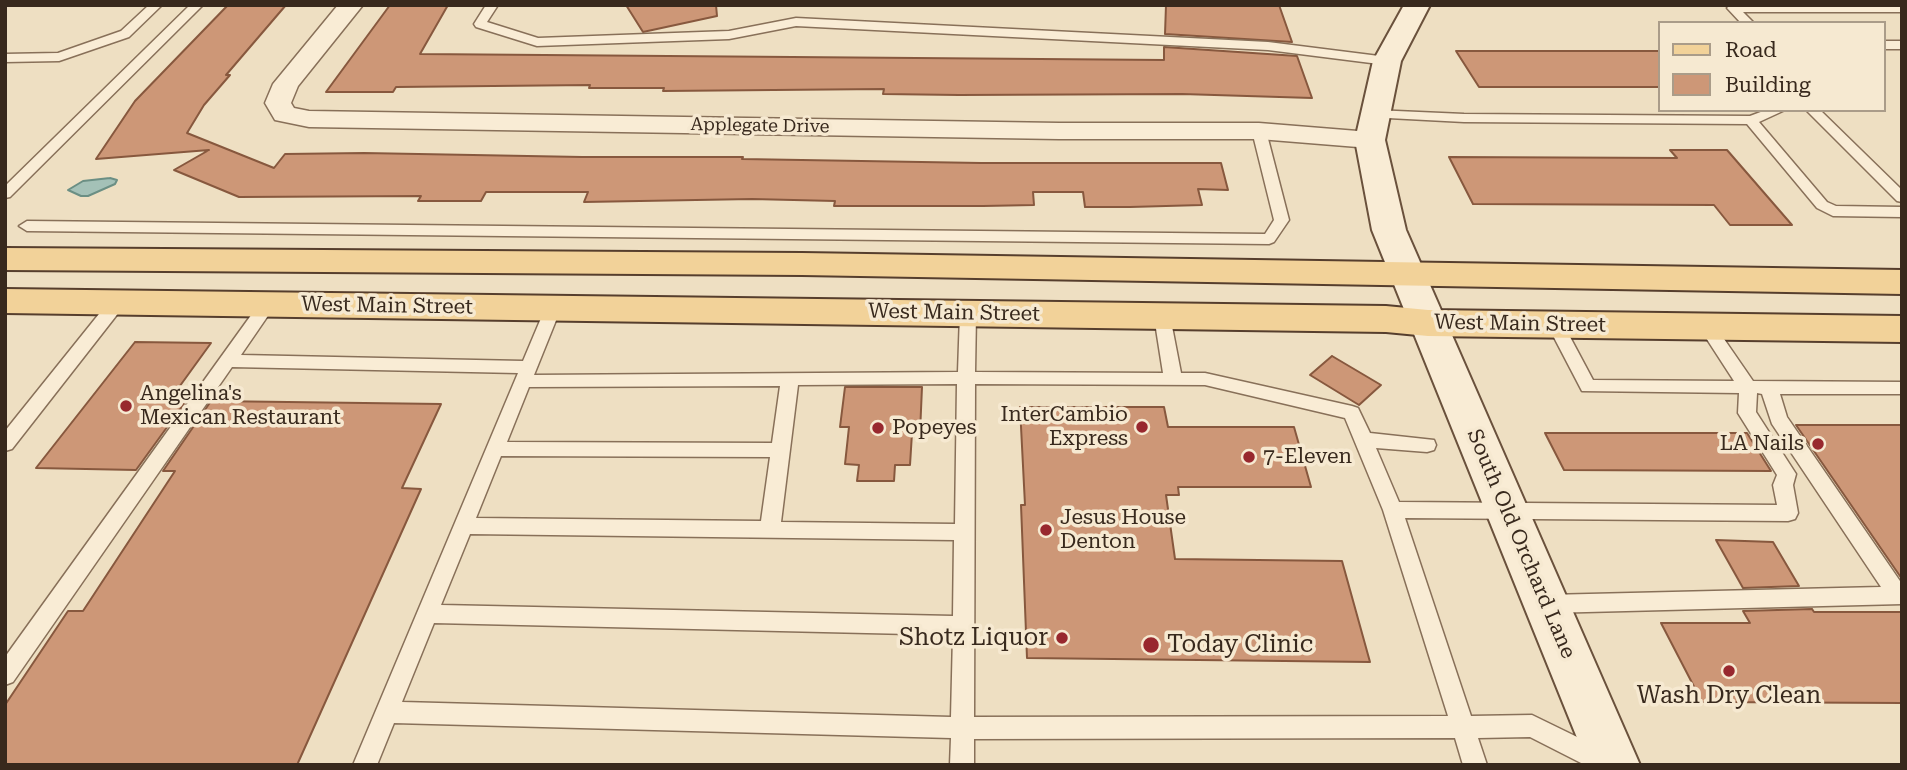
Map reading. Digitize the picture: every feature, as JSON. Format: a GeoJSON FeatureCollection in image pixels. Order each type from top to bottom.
{"type":"FeatureCollection","features":[{"type":"Feature","properties":{"kind":"main road","name":"West Main Street"},"geometry":{"type":"LineString","coordinates":[[5,259],[571,263],[1902,282]]}},
{"type":"Feature","properties":{"kind":"main road"},"geometry":{"type":"LineString","coordinates":[[8,303],[54,259]]}},
{"type":"Feature","properties":{"kind":"main road"},"geometry":{"type":"LineString","coordinates":[[552,308],[571,263]]}},
{"type":"Feature","properties":{"kind":"main road","name":"West Main Street"},"geometry":{"type":"LineString","coordinates":[[8,303],[1386,319],[1428,323],[1902,329]]}},
{"type":"Feature","properties":{"kind":"street","name":"Applegate Drive"},"geometry":{"type":"LineString","coordinates":[[351,5],[286,84],[278,103],[284,114],[309,119],[337,120],[1059,131],[1259,131],[1372,127]]}},
{"type":"Feature","properties":{"kind":"street"},"geometry":{"type":"LineString","coordinates":[[1372,127],[1387,61],[1417,5]]}},
{"type":"Feature","properties":{"kind":"street","name":"South Old Orchard Lane"},"geometry":{"type":"LineString","coordinates":[[1372,127],[1376,176],[1389,230],[1612,765]]}},
{"type":"Feature","properties":{"kind":"lane"},"geometry":{"type":"LineString","coordinates":[[5,58],[60,57],[125,34],[156,5]]}},
{"type":"Feature","properties":{"kind":"lane"},"geometry":{"type":"LineString","coordinates":[[5,194],[197,5]]}},
{"type":"Feature","properties":{"kind":"lane"},"geometry":{"type":"LineString","coordinates":[[492,5],[480,24],[537,42],[729,35],[796,22],[1268,46],[1387,61]]}},
{"type":"Feature","properties":{"kind":"lane"},"geometry":{"type":"LineString","coordinates":[[1746,21],[1733,8],[1902,8]]}},
{"type":"Feature","properties":{"kind":"lane"},"geometry":{"type":"LineString","coordinates":[[1372,127],[1464,118],[1751,120],[1773,112]]}},
{"type":"Feature","properties":{"kind":"lane"},"geometry":{"type":"LineString","coordinates":[[1814,112],[1902,198]]}},
{"type":"Feature","properties":{"kind":"lane"},"geometry":{"type":"LineString","coordinates":[[1751,120],[1822,205],[1833,211],[1902,212]]}},
{"type":"Feature","properties":{"kind":"lane"},"geometry":{"type":"LineString","coordinates":[[27,226],[1269,239],[1282,220],[1259,131]]}},
{"type":"Feature","properties":{"kind":"lane"},"geometry":{"type":"LineString","coordinates":[[5,444],[117,303]]}},
{"type":"Feature","properties":{"kind":"lane"},"geometry":{"type":"LineString","coordinates":[[5,675],[268,304]]}},
{"type":"Feature","properties":{"kind":"lane"},"geometry":{"type":"LineString","coordinates":[[365,765],[552,308]]}},
{"type":"Feature","properties":{"kind":"lane"},"geometry":{"type":"LineString","coordinates":[[962,765],[968,314]]}},
{"type":"Feature","properties":{"kind":"lane"},"geometry":{"type":"LineString","coordinates":[[1162,316],[1173,379]]}},
{"type":"Feature","properties":{"kind":"lane"},"geometry":{"type":"LineString","coordinates":[[1555,324],[1588,386],[1902,388]]}},
{"type":"Feature","properties":{"kind":"lane"},"geometry":{"type":"LineString","coordinates":[[1547,604],[1668,599],[1898,596],[1759,387],[1707,327]]}},
{"type":"Feature","properties":{"kind":"lane"},"geometry":{"type":"LineString","coordinates":[[227,361],[526,374],[1205,379],[1352,413],[1392,510],[1475,765]]}},
{"type":"Feature","properties":{"kind":"lane"},"geometry":{"type":"LineString","coordinates":[[770,530],[790,378]]}},
{"type":"Feature","properties":{"kind":"lane"},"geometry":{"type":"LineString","coordinates":[[1392,510],[1788,513],[1783,485],[1787,474],[1747,413],[1759,387]]}},
{"type":"Feature","properties":{"kind":"lane"},"geometry":{"type":"LineString","coordinates":[[1363,440],[1427,445]]}},
{"type":"Feature","properties":{"kind":"lane"},"geometry":{"type":"LineString","coordinates":[[495,449],[780,450]]}},
{"type":"Feature","properties":{"kind":"lane"},"geometry":{"type":"LineString","coordinates":[[463,526],[964,532]]}},
{"type":"Feature","properties":{"kind":"lane"},"geometry":{"type":"LineString","coordinates":[[427,614],[964,626]]}},
{"type":"Feature","properties":{"kind":"lane"},"geometry":{"type":"LineString","coordinates":[[387,712],[962,728],[1532,726],[1612,765]]}},
{"type":"Feature","properties":{"kind":"water"},"geometry":{"type":"Polygon","coordinates":[[[110,178],[117,180],[115,184],[88,196],[68,190],[83,181],[110,178]]]}},
{"type":"Feature","properties":{"kind":"building"},"geometry":{"type":"Polygon","coordinates":[[[228,5],[286,5],[226,75],[230,75],[204,105],[187,133],[274,168],[285,154],[364,153],[743,157],[742,159],[981,163],[1221,163],[1228,190],[1198,189],[1202,205],[1130,207],[1085,207],[1083,192],[1033,192],[1034,205],[983,206],[834,206],[835,201],[752,199],[584,202],[588,192],[486,192],[481,201],[418,201],[421,196],[239,197],[174,170],[209,150],[96,159],[135,101],[228,5]]]}},
{"type":"Feature","properties":{"kind":"building"},"geometry":{"type":"Polygon","coordinates":[[[390,5],[448,5],[420,54],[1164,60],[1164,47],[1297,56],[1312,98],[1182,94],[883,94],[884,89],[663,91],[664,88],[589,88],[590,85],[396,87],[393,92],[326,92],[390,5]]]}},
{"type":"Feature","properties":{"kind":"building"},"geometry":{"type":"Polygon","coordinates":[[[626,5],[716,5],[717,16],[643,32],[626,5]]]}},
{"type":"Feature","properties":{"kind":"building"},"geometry":{"type":"Polygon","coordinates":[[[1166,5],[1279,5],[1292,42],[1165,34],[1166,5]]]}},
{"type":"Feature","properties":{"kind":"building"},"geometry":{"type":"Polygon","coordinates":[[[1456,51],[1658,51],[1658,87],[1479,87],[1456,51]]]}},
{"type":"Feature","properties":{"kind":"building"},"geometry":{"type":"Polygon","coordinates":[[[1670,150],[1727,150],[1792,225],[1730,225],[1714,205],[1473,204],[1449,157],[1677,158],[1670,150]]]}},
{"type":"Feature","properties":{"kind":"building","name":"Angelina's Mexican Restaurant"},"geometry":{"type":"Polygon","coordinates":[[[135,342],[211,343],[169,401],[186,401],[136,470],[36,468],[135,342]]]}},
{"type":"Feature","properties":{"kind":"building","name":"7-Eleven"},"geometry":{"type":"Polygon","coordinates":[[[1332,356],[1381,385],[1359,405],[1310,375],[1332,356]]]}},
{"type":"Feature","properties":{"kind":"building"},"geometry":{"type":"Polygon","coordinates":[[[845,387],[922,387],[920,433],[912,433],[910,465],[895,465],[894,481],[857,481],[859,465],[845,464],[849,427],[840,427],[845,387]]]}},
{"type":"Feature","properties":{"kind":"building"},"geometry":{"type":"Polygon","coordinates":[[[211,401],[441,404],[402,488],[421,489],[297,765],[5,765],[5,705],[68,611],[83,611],[175,471],[163,471],[211,401]]]}},
{"type":"Feature","properties":{"kind":"building"},"geometry":{"type":"Polygon","coordinates":[[[1020,407],[1164,407],[1168,427],[1294,427],[1311,487],[1178,487],[1179,495],[1166,495],[1175,559],[1342,561],[1370,662],[1027,658],[1021,505],[1025,505],[1020,407]]]}},
{"type":"Feature","properties":{"kind":"building"},"geometry":{"type":"Polygon","coordinates":[[[1796,425],[1902,425],[1902,579],[1796,425]]]}},
{"type":"Feature","properties":{"kind":"building"},"geometry":{"type":"Polygon","coordinates":[[[1545,433],[1747,433],[1771,471],[1564,470],[1545,433]]]}},
{"type":"Feature","properties":{"kind":"building"},"geometry":{"type":"Polygon","coordinates":[[[1716,540],[1773,542],[1799,586],[1743,588],[1716,540]]]}},
{"type":"Feature","properties":{"kind":"building"},"geometry":{"type":"Polygon","coordinates":[[[1812,609],[1814,612],[1902,612],[1902,703],[1702,702],[1661,623],[1750,623],[1743,611],[1812,609]]]}},
{"type":"Feature","properties":{"kind":"place","name":"Angelina's Mexican Restaurant"},"geometry":{"type":"Point","coordinates":[126,406]}},
{"type":"Feature","properties":{"kind":"place","name":"InterCambio Express"},"geometry":{"type":"Point","coordinates":[1142,427]}},
{"type":"Feature","properties":{"kind":"place","name":"Popeyes"},"geometry":{"type":"Point","coordinates":[878,428]}},
{"type":"Feature","properties":{"kind":"place","name":"LA Nails"},"geometry":{"type":"Point","coordinates":[1818,444]}},
{"type":"Feature","properties":{"kind":"place","name":"7-Eleven"},"geometry":{"type":"Point","coordinates":[1249,457]}},
{"type":"Feature","properties":{"kind":"place","name":"Jesus House Denton"},"geometry":{"type":"Point","coordinates":[1046,530]}},
{"type":"Feature","properties":{"kind":"place","name":"Shotz Liquor"},"geometry":{"type":"Point","coordinates":[1062,638]}},
{"type":"Feature","properties":{"kind":"place","name":"Today Clinic"},"geometry":{"type":"Point","coordinates":[1151,645]}},
{"type":"Feature","properties":{"kind":"place","name":"Wash Dry Clean"},"geometry":{"type":"Point","coordinates":[1729,671]}}]}
